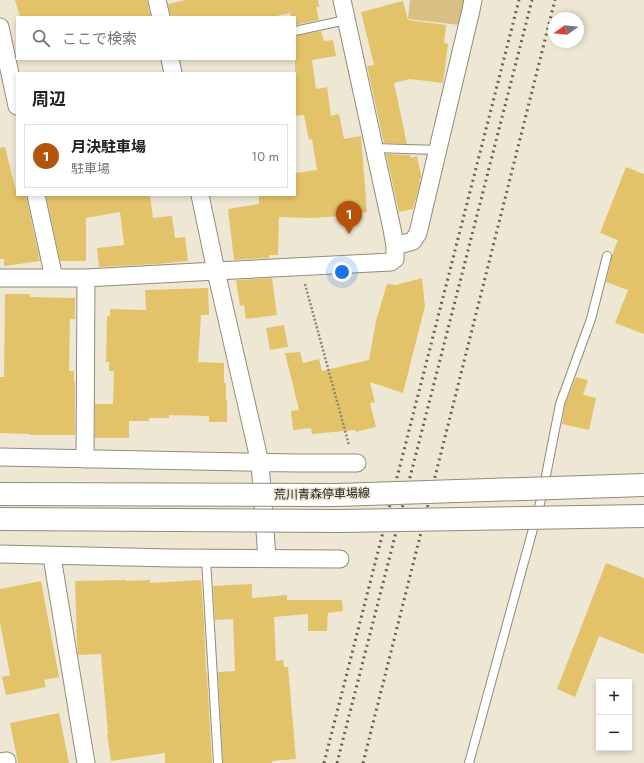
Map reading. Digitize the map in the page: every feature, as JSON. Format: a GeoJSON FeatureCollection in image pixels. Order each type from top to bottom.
{"type":"FeatureCollection","features":[{"type":"Feature","properties":{"kind":"main road","name":"荒川青森停車場線"},"geometry":{"type":"LineString","coordinates":[[0,494],[338,495],[644,485]]}},
{"type":"Feature","properties":{"kind":"main road"},"geometry":{"type":"LineString","coordinates":[[0,519],[340,521],[644,516]]}},
{"type":"Feature","properties":{"kind":"street"},"geometry":{"type":"LineString","coordinates":[[157,0],[161,16]]}},
{"type":"Feature","properties":{"kind":"street"},"geometry":{"type":"LineString","coordinates":[[0,278],[86,278],[391,262],[395,259],[395,246],[342,0]]}},
{"type":"Feature","properties":{"kind":"street"},"geometry":{"type":"LineString","coordinates":[[395,246],[413,241],[418,233],[471,10],[472,0]]}},
{"type":"Feature","properties":{"kind":"street"},"geometry":{"type":"LineString","coordinates":[[0,27],[16,101]]}},
{"type":"Feature","properties":{"kind":"street"},"geometry":{"type":"LineString","coordinates":[[170,60],[173,72]]}},
{"type":"Feature","properties":{"kind":"street"},"geometry":{"type":"LineString","coordinates":[[36,196],[54,278]]}},
{"type":"Feature","properties":{"kind":"street"},"geometry":{"type":"LineString","coordinates":[[200,196],[260,463],[266,558]]}},
{"type":"Feature","properties":{"kind":"street"},"geometry":{"type":"LineString","coordinates":[[85,459],[86,278]]}},
{"type":"Feature","properties":{"kind":"street"},"geometry":{"type":"LineString","coordinates":[[0,456],[260,463],[354,463]]}},
{"type":"Feature","properties":{"kind":"street"},"geometry":{"type":"LineString","coordinates":[[0,554],[52,557],[340,559]]}},
{"type":"Feature","properties":{"kind":"street"},"geometry":{"type":"LineString","coordinates":[[52,557],[86,763]]}},
{"type":"Feature","properties":{"kind":"lane"},"geometry":{"type":"LineString","coordinates":[[296,30],[346,20]]}},
{"type":"Feature","properties":{"kind":"lane"},"geometry":{"type":"LineString","coordinates":[[374,148],[438,150]]}},
{"type":"Feature","properties":{"kind":"lane"},"geometry":{"type":"LineString","coordinates":[[469,763],[542,496],[560,404],[591,319],[607,256]]}},
{"type":"Feature","properties":{"kind":"lane"},"geometry":{"type":"LineString","coordinates":[[206,558],[218,763]]}},
{"type":"Feature","properties":{"kind":"path"},"geometry":{"type":"LineString","coordinates":[[300,266],[354,463]]}},
{"type":"Feature","properties":{"kind":"shaded area"},"geometry":{"type":"Polygon","coordinates":[[[410,0],[465,0],[460,25],[408,19],[410,0]]]}},
{"type":"Feature","properties":{"kind":"building"},"geometry":{"type":"Polygon","coordinates":[[[15,0],[147,0],[151,16],[20,16],[15,0]]]}},
{"type":"Feature","properties":{"kind":"building"},"geometry":{"type":"Polygon","coordinates":[[[186,0],[318,0],[319,7],[316,7],[319,20],[296,25],[296,16],[291,16],[290,13],[276,16],[171,16],[168,4],[186,0]]]}},
{"type":"Feature","properties":{"kind":"building"},"geometry":{"type":"Polygon","coordinates":[[[403,1],[408,20],[446,25],[444,43],[448,44],[443,83],[410,79],[394,83],[407,144],[384,143],[367,66],[374,65],[361,12],[403,1]]]}},
{"type":"Feature","properties":{"kind":"building"},"geometry":{"type":"Polygon","coordinates":[[[321,31],[324,41],[333,40],[336,56],[312,60],[316,89],[327,87],[331,116],[339,114],[344,139],[361,136],[367,212],[360,213],[360,215],[312,218],[279,217],[278,255],[269,255],[269,258],[234,260],[228,209],[259,204],[259,196],[296,196],[296,173],[317,170],[312,139],[309,140],[304,115],[296,116],[296,36],[321,31]]]}},
{"type":"Feature","properties":{"kind":"building"},"geometry":{"type":"Polygon","coordinates":[[[5,147],[16,196],[26,196],[40,261],[4,266],[4,259],[0,259],[0,148],[5,147]]]}},
{"type":"Feature","properties":{"kind":"building"},"geometry":{"type":"Polygon","coordinates":[[[386,154],[410,155],[411,158],[417,156],[421,179],[419,179],[420,183],[413,209],[399,212],[386,154]]]}},
{"type":"Feature","properties":{"kind":"building"},"geometry":{"type":"Polygon","coordinates":[[[626,167],[644,174],[644,334],[615,323],[628,290],[606,282],[612,255],[618,240],[600,233],[626,167]]]}},
{"type":"Feature","properties":{"kind":"building"},"geometry":{"type":"Polygon","coordinates":[[[46,196],[150,196],[153,218],[172,216],[175,238],[185,237],[188,261],[99,267],[97,248],[124,245],[120,212],[86,218],[86,261],[60,261],[46,196]]]}},
{"type":"Feature","properties":{"kind":"building"},"geometry":{"type":"Polygon","coordinates":[[[272,278],[277,315],[246,319],[244,305],[240,306],[236,280],[272,278]]]}},
{"type":"Feature","properties":{"kind":"building"},"geometry":{"type":"Polygon","coordinates":[[[422,278],[425,306],[403,393],[370,382],[375,402],[370,403],[376,427],[356,432],[355,430],[312,434],[311,428],[293,430],[291,411],[299,410],[285,353],[300,352],[303,363],[319,359],[322,371],[369,360],[376,321],[387,284],[396,285],[422,278]]]}},
{"type":"Feature","properties":{"kind":"building"},"geometry":{"type":"Polygon","coordinates":[[[208,288],[209,315],[201,315],[198,362],[224,363],[227,422],[209,422],[209,416],[169,415],[169,418],[149,418],[149,421],[129,421],[129,438],[95,438],[95,404],[113,404],[114,371],[109,371],[109,362],[106,362],[107,316],[110,316],[110,309],[146,310],[145,290],[208,288]]]}},
{"type":"Feature","properties":{"kind":"building"},"geometry":{"type":"Polygon","coordinates":[[[5,294],[30,294],[30,297],[75,298],[75,319],[70,319],[69,371],[74,371],[75,435],[0,433],[0,377],[4,377],[5,294]]]}},
{"type":"Feature","properties":{"kind":"building"},"geometry":{"type":"Polygon","coordinates":[[[284,325],[288,347],[270,350],[266,328],[284,325]]]}},
{"type":"Feature","properties":{"kind":"building"},"geometry":{"type":"Polygon","coordinates":[[[576,377],[588,380],[583,395],[596,398],[589,430],[562,424],[565,405],[576,377]]]}},
{"type":"Feature","properties":{"kind":"building"},"geometry":{"type":"Polygon","coordinates":[[[606,563],[644,578],[644,654],[599,636],[575,697],[557,689],[606,563]]]}},
{"type":"Feature","properties":{"kind":"building"},"geometry":{"type":"Polygon","coordinates":[[[150,580],[150,583],[201,580],[212,763],[165,763],[165,753],[111,761],[107,734],[101,654],[78,655],[75,581],[150,580]]]}},
{"type":"Feature","properties":{"kind":"building"},"geometry":{"type":"Polygon","coordinates":[[[41,581],[59,677],[44,680],[46,687],[6,695],[2,677],[10,675],[0,623],[0,589],[41,581]]]}},
{"type":"Feature","properties":{"kind":"building"},"geometry":{"type":"Polygon","coordinates":[[[252,584],[252,598],[287,595],[287,600],[342,600],[343,611],[328,613],[327,631],[308,631],[308,614],[274,617],[276,661],[283,660],[284,667],[288,667],[296,759],[272,761],[272,763],[223,763],[218,672],[235,671],[233,619],[215,620],[213,586],[252,584]]]}},
{"type":"Feature","properties":{"kind":"building"},"geometry":{"type":"Polygon","coordinates":[[[59,713],[69,763],[18,763],[10,723],[59,713]]]}},
{"type":"Feature","properties":{"kind":"railway"},"geometry":{"type":"LineString","coordinates":[[324,763],[519,0]]}},
{"type":"Feature","properties":{"kind":"railway"},"geometry":{"type":"LineString","coordinates":[[337,763],[532,0]]}},
{"type":"Feature","properties":{"kind":"railway"},"geometry":{"type":"LineString","coordinates":[[363,763],[555,0]]}},
{"type":"Feature","properties":{"kind":"place","name":"月決駐車場"},"geometry":{"type":"Point","coordinates":[349,234]}}]}
